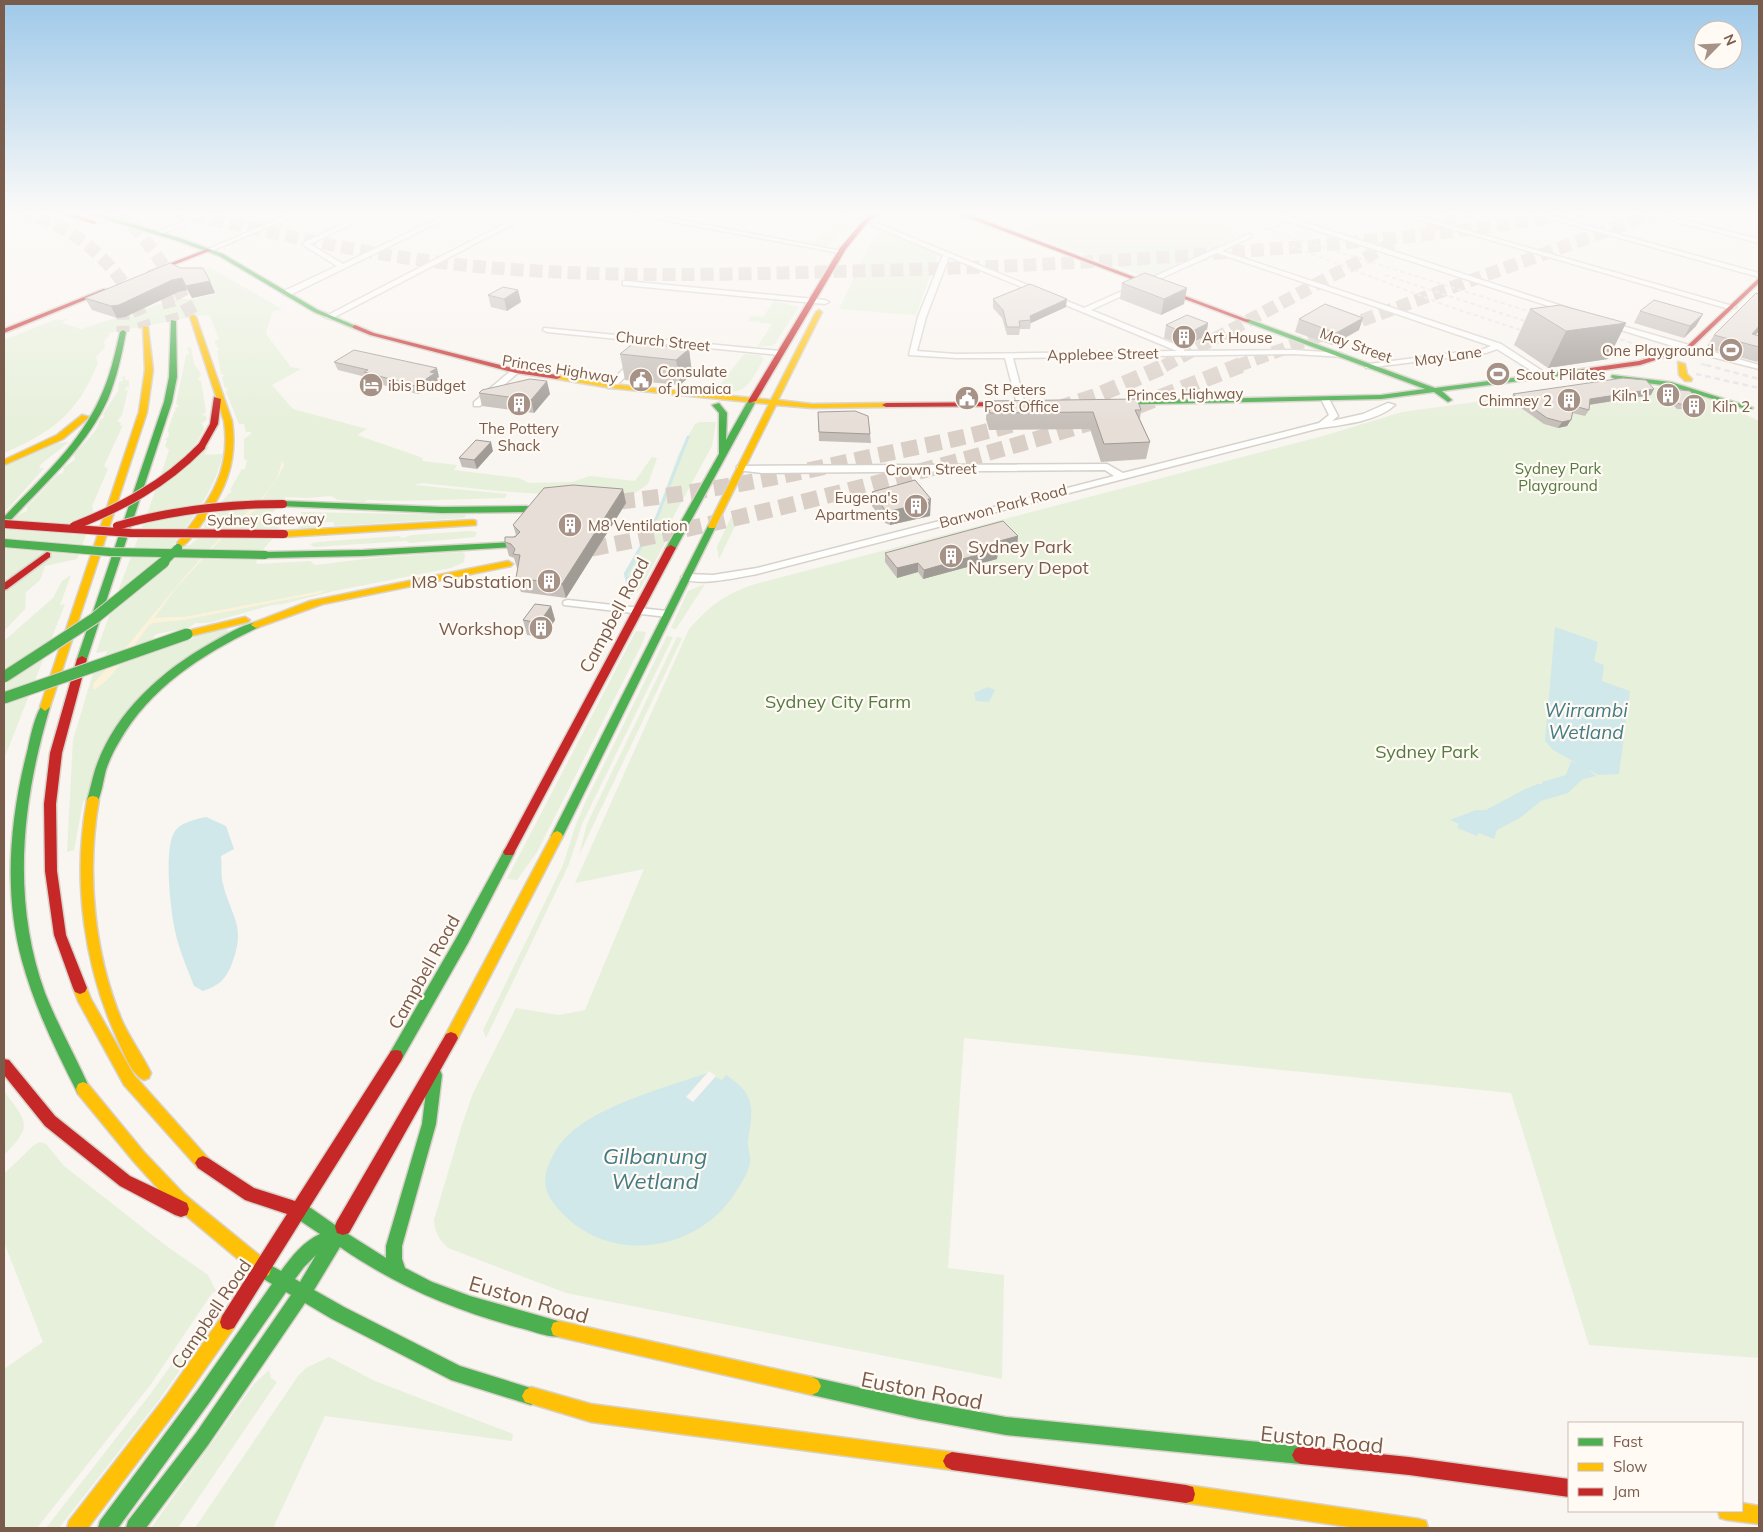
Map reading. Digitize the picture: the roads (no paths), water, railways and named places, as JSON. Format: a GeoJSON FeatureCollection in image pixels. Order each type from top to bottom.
{"type":"FeatureCollection","features":[{"type":"Feature","properties":{"kind":"main road","name":"Princes Highway"},"geometry":{"type":"LineString","coordinates":[[248,282],[308,317],[360,338],[430,358],[513,374],[834,414],[1028,407]]}},
{"type":"Feature","properties":{"kind":"main road","name":"Princes Highway"},"geometry":{"type":"LineString","coordinates":[[269,282],[328,317],[389,339],[555,386],[716,405],[750,404]]}},
{"type":"Feature","properties":{"kind":"main road"},"geometry":{"type":"LineString","coordinates":[[136,1528],[208,1431],[303,1292],[339,1235],[436,1066],[535,878],[771,407],[826,282]]}},
{"type":"Feature","properties":{"kind":"main road"},"geometry":{"type":"LineString","coordinates":[[819,301],[830,282]]}},
{"type":"Feature","properties":{"kind":"main road"},"geometry":{"type":"LineString","coordinates":[[1615,377],[1666,369],[1689,354],[1688,348],[1740,302],[1757,282]]}},
{"type":"Feature","properties":{"kind":"main road","name":"May Street"},"geometry":{"type":"LineString","coordinates":[[1147,283],[1437,391],[1448,400]]}},
{"type":"Feature","properties":{"kind":"main road"},"geometry":{"type":"LineString","coordinates":[[4,331],[119,285]]}},
{"type":"Feature","properties":{"kind":"main road","name":"Campbell Road"},"geometry":{"type":"LineString","coordinates":[[76,1528],[172,1402],[263,1269],[323,1168],[384,1077],[463,939],[636,611],[722,458],[750,404],[780,353],[819,301]]}},
{"type":"Feature","properties":{"kind":"main road"},"geometry":{"type":"LineString","coordinates":[[4,677],[100,616],[154,573],[182,543],[211,504],[226,473],[230,456],[230,431],[193,317]]}},
{"type":"Feature","properties":{"kind":"main road"},"geometry":{"type":"LineString","coordinates":[[173,322],[173,377],[168,402],[82,658],[56,753],[50,804],[51,871],[60,935],[82,993],[129,1080],[204,1164],[250,1196],[299,1210]]}},
{"type":"Feature","properties":{"kind":"main road"},"geometry":{"type":"LineString","coordinates":[[145,327],[149,348],[150,379],[143,412],[33,745],[19,813],[17,868],[20,913],[28,959],[58,1043],[84,1091],[115,1129],[178,1199],[263,1269],[457,1374],[591,1413],[1120,1484],[1419,1528]]}},
{"type":"Feature","properties":{"kind":"main road"},"geometry":{"type":"LineString","coordinates":[[4,523],[87,428],[102,402],[113,375],[123,332]]}},
{"type":"Feature","properties":{"kind":"main road","name":"Princes Highway"},"geometry":{"type":"LineString","coordinates":[[1329,406],[1381,397],[1640,363],[1688,348]]}},
{"type":"Feature","properties":{"kind":"main road"},"geometry":{"type":"LineString","coordinates":[[1640,363],[1666,369],[1683,375],[1688,379]]}},
{"type":"Feature","properties":{"kind":"main road"},"geometry":{"type":"LineString","coordinates":[[1666,369],[1756,408]]}},
{"type":"Feature","properties":{"kind":"main road"},"geometry":{"type":"LineString","coordinates":[[1666,369],[1756,408]]}},
{"type":"Feature","properties":{"kind":"main road"},"geometry":{"type":"LineString","coordinates":[[4,463],[40,448],[77,424],[102,396],[113,375]]}},
{"type":"Feature","properties":{"kind":"main road","name":"Princes Highway"},"geometry":{"type":"LineString","coordinates":[[1100,407],[1391,405],[1448,400],[1615,377]]}},
{"type":"Feature","properties":{"kind":"main road"},"geometry":{"type":"LineString","coordinates":[[1615,377],[1671,384],[1756,408]]}},
{"type":"Feature","properties":{"kind":"main road"},"geometry":{"type":"LineString","coordinates":[[4,545],[59,532],[123,505],[177,472],[201,447],[216,422],[218,409],[215,383]]}},
{"type":"Feature","properties":{"kind":"main road"},"geometry":{"type":"LineString","coordinates":[[716,405],[724,413],[722,458]]}},
{"type":"Feature","properties":{"kind":"main road","name":"Sydney Gateway"},"geometry":{"type":"LineString","coordinates":[[4,523],[132,533],[284,534],[376,531],[492,522],[527,513],[230,503],[167,512],[98,532],[47,555]]}},
{"type":"Feature","properties":{"kind":"main road","name":"Sydney Gateway"},"geometry":{"type":"LineString","coordinates":[[4,545],[110,552],[265,555],[381,553],[513,544]]}},
{"type":"Feature","properties":{"kind":"main road"},"geometry":{"type":"LineString","coordinates":[[4,578],[26,564],[47,555]]}},
{"type":"Feature","properties":{"kind":"main road"},"geometry":{"type":"LineString","coordinates":[[4,587],[47,555]]}},
{"type":"Feature","properties":{"kind":"main road"},"geometry":{"type":"LineString","coordinates":[[4,698],[187,634],[323,601],[508,564]]}},
{"type":"Feature","properties":{"kind":"main road"},"geometry":{"type":"LineString","coordinates":[[150,1080],[137,1066],[114,1010],[98,964],[88,911],[85,865],[88,824],[103,761],[113,738],[127,718],[166,677],[200,654],[252,627],[323,601]]}},
{"type":"Feature","properties":{"kind":"main road"},"geometry":{"type":"LineString","coordinates":[[4,1065],[50,1122],[125,1181],[204,1221]]}},
{"type":"Feature","properties":{"kind":"main road"},"geometry":{"type":"LineString","coordinates":[[398,1274],[394,1259],[394,1246],[429,1124],[436,1066]]}},
{"type":"Feature","properties":{"kind":"main road"},"geometry":{"type":"LineString","coordinates":[[269,1189],[299,1210]]}},
{"type":"Feature","properties":{"kind":"main road","name":"Euston Road"},"geometry":{"type":"LineString","coordinates":[[299,1210],[339,1235],[359,1251],[398,1274],[489,1310],[542,1325],[926,1412],[1006,1426],[1409,1466],[1568,1488]]}},
{"type":"Feature","properties":{"kind":"main road"},"geometry":{"type":"LineString","coordinates":[[107,1528],[298,1261],[318,1243],[339,1235]]}},
{"type":"Feature","properties":{"kind":"main road"},"geometry":{"type":"LineString","coordinates":[[1735,1512],[1759,1515]]}},
{"type":"Feature","properties":{"kind":"street"},"geometry":{"type":"LineString","coordinates":[[287,293],[310,282]]}},
{"type":"Feature","properties":{"kind":"street"},"geometry":{"type":"LineString","coordinates":[[328,317],[395,282]]}},
{"type":"Feature","properties":{"kind":"street","name":"Applebee Street"},"geometry":{"type":"LineString","coordinates":[[935,282],[922,317],[912,353],[956,356],[1273,352],[1340,355]]}},
{"type":"Feature","properties":{"kind":"street"},"geometry":{"type":"LineString","coordinates":[[1016,282],[1188,353]]}},
{"type":"Feature","properties":{"kind":"street"},"geometry":{"type":"LineString","coordinates":[[1309,282],[1498,346],[1546,376]]}},
{"type":"Feature","properties":{"kind":"street"},"geometry":{"type":"LineString","coordinates":[[1482,282],[1580,314]]}},
{"type":"Feature","properties":{"kind":"street"},"geometry":{"type":"LineString","coordinates":[[1665,282],[1740,302]]}},
{"type":"Feature","properties":{"kind":"street"},"geometry":{"type":"LineString","coordinates":[[626,283],[819,301]]}},
{"type":"Feature","properties":{"kind":"street"},"geometry":{"type":"LineString","coordinates":[[1085,310],[1147,283]]}},
{"type":"Feature","properties":{"kind":"street"},"geometry":{"type":"LineString","coordinates":[[1599,320],[1688,348],[1759,366]]}},
{"type":"Feature","properties":{"kind":"street","name":"Church Street"},"geometry":{"type":"LineString","coordinates":[[547,330],[780,353]]}},
{"type":"Feature","properties":{"kind":"street"},"geometry":{"type":"LineString","coordinates":[[611,386],[660,341]]}},
{"type":"Feature","properties":{"kind":"street","name":"Applebee Street"},"geometry":{"type":"LineString","coordinates":[[1294,352],[1312,345]]}},
{"type":"Feature","properties":{"kind":"street","name":"May Lane"},"geometry":{"type":"LineString","coordinates":[[1369,366],[1486,351],[1498,346]]}},
{"type":"Feature","properties":{"kind":"street"},"geometry":{"type":"LineString","coordinates":[[1426,352],[1437,357]]}},
{"type":"Feature","properties":{"kind":"street"},"geometry":{"type":"LineString","coordinates":[[1008,355],[1028,407]]}},
{"type":"Feature","properties":{"kind":"street"},"geometry":{"type":"LineString","coordinates":[[477,404],[513,374]]}},
{"type":"Feature","properties":{"kind":"street","name":"Barwon Park Road"},"geometry":{"type":"LineString","coordinates":[[686,577],[713,578],[757,571],[1120,475],[1355,418],[1381,411],[1391,405]]}},
{"type":"Feature","properties":{"kind":"street"},"geometry":{"type":"LineString","coordinates":[[1329,406],[1345,418],[1355,418]]}},
{"type":"Feature","properties":{"kind":"street","name":"Barwon Park Road"},"geometry":{"type":"LineString","coordinates":[[1320,425],[1332,418],[1329,406]]}},
{"type":"Feature","properties":{"kind":"street","name":"Crown Street"},"geometry":{"type":"LineString","coordinates":[[740,468],[762,470],[1107,467],[1120,475]]}},
{"type":"Feature","properties":{"kind":"street"},"geometry":{"type":"LineString","coordinates":[[568,603],[667,614]]}},
{"type":"Feature","properties":{"kind":"water","name":"Wirrambi Wetland"},"geometry":{"type":"Polygon","coordinates":[[[1555,627],[1598,642],[1594,661],[1604,665],[1602,681],[1630,691],[1619,774],[1598,775],[1588,769],[1596,776],[1583,779],[1568,793],[1541,801],[1520,818],[1497,830],[1494,839],[1479,833],[1477,836],[1457,828],[1459,824],[1450,820],[1476,810],[1486,810],[1525,789],[1566,775],[1571,761],[1580,765],[1553,750],[1545,741],[1555,627]]]}},
{"type":"Feature","properties":{"kind":"water"},"geometry":{"type":"Polygon","coordinates":[[[987,687],[995,690],[989,702],[976,701],[974,693],[987,687]]]}},
{"type":"Feature","properties":{"kind":"water"},"geometry":{"type":"Polygon","coordinates":[[[206,817],[226,826],[234,849],[221,856],[222,880],[236,922],[238,940],[236,952],[226,975],[217,985],[203,991],[194,986],[176,937],[170,900],[169,861],[175,831],[185,823],[206,817]]]}},
{"type":"Feature","properties":{"kind":"water","name":"Gilbanung Wetland"},"geometry":{"type":"Polygon","coordinates":[[[707,1073],[722,1080],[726,1075],[736,1082],[747,1095],[751,1110],[748,1143],[749,1166],[731,1199],[714,1217],[694,1231],[672,1240],[649,1245],[626,1245],[603,1240],[581,1229],[562,1213],[550,1198],[545,1184],[550,1161],[566,1137],[582,1124],[623,1102],[707,1073]]]}},
{"type":"Feature","properties":{"kind":"waterway"},"geometry":{"type":"LineString","coordinates":[[632,563],[657,517],[688,437]]}},
{"type":"Feature","properties":{"kind":"waterway"},"geometry":{"type":"LineString","coordinates":[[629,587],[626,574],[633,562]]}},
{"type":"Feature","properties":{"kind":"tunnel"},"geometry":{"type":"LineString","coordinates":[[123,282],[139,310],[145,327]]}},
{"type":"Feature","properties":{"kind":"tunnel"},"geometry":{"type":"LineString","coordinates":[[163,282],[173,321]]}},
{"type":"Feature","properties":{"kind":"tunnel"},"geometry":{"type":"LineString","coordinates":[[174,282],[193,317]]}},
{"type":"Feature","properties":{"kind":"tunnel"},"geometry":{"type":"LineString","coordinates":[[1164,366],[1319,282]]}},
{"type":"Feature","properties":{"kind":"tunnel"},"geometry":{"type":"LineString","coordinates":[[1237,366],[1465,282]]}},
{"type":"Feature","properties":{"kind":"tunnel"},"geometry":{"type":"LineString","coordinates":[[112,290],[123,317],[123,332]]}},
{"type":"Feature","properties":{"kind":"tunnel"},"geometry":{"type":"LineString","coordinates":[[1057,409],[1096,396],[1167,365]]}},
{"type":"Feature","properties":{"kind":"tunnel"},"geometry":{"type":"LineString","coordinates":[[1138,406],[1241,365]]}},
{"type":"Feature","properties":{"kind":"tunnel"},"geometry":{"type":"LineString","coordinates":[[568,553],[701,526],[833,494],[988,453],[1099,420]]}},
{"type":"Feature","properties":{"kind":"tunnel"},"geometry":{"type":"LineString","coordinates":[[595,504],[697,491],[764,479],[941,442],[1017,423]]}},
{"type":"Feature","properties":{"kind":"railway"},"geometry":{"type":"LineString","coordinates":[[1386,282],[1453,308],[1533,334]]}},
{"type":"Feature","properties":{"kind":"railway"},"geometry":{"type":"LineString","coordinates":[[1408,282],[1537,325]]}},
{"type":"Feature","properties":{"kind":"railway"},"geometry":{"type":"LineString","coordinates":[[1437,282],[1541,315]]}},
{"type":"Feature","properties":{"kind":"railway"},"geometry":{"type":"LineString","coordinates":[[1606,335],[1658,351]]}},
{"type":"Feature","properties":{"kind":"railway"},"geometry":{"type":"LineString","coordinates":[[1602,343],[1626,350]]}},
{"type":"Feature","properties":{"kind":"railway"},"geometry":{"type":"LineString","coordinates":[[1596,351],[1620,357]]}},
{"type":"Feature","properties":{"kind":"railway"},"geometry":{"type":"LineString","coordinates":[[1701,364],[1706,365]]}},
{"type":"Feature","properties":{"kind":"railway"},"geometry":{"type":"LineString","coordinates":[[1706,365],[1711,366]]}},
{"type":"Feature","properties":{"kind":"railway"},"geometry":{"type":"LineString","coordinates":[[1706,365],[1759,379]]}},
{"type":"Feature","properties":{"kind":"railway"},"geometry":{"type":"LineString","coordinates":[[1696,374],[1759,388]]}},
{"type":"Feature","properties":{"kind":"place","name":"Art House"},"geometry":{"type":"Point","coordinates":[1184,337]}},
{"type":"Feature","properties":{"kind":"place","name":"One Playground"},"geometry":{"type":"Point","coordinates":[1731,350]}},
{"type":"Feature","properties":{"kind":"place","name":"Scout Pilates"},"geometry":{"type":"Point","coordinates":[1498,374]}},
{"type":"Feature","properties":{"kind":"place","name":"Consulate of Jamaica"},"geometry":{"type":"Point","coordinates":[641,380]}},
{"type":"Feature","properties":{"kind":"place","name":"ibis Budget"},"geometry":{"type":"Point","coordinates":[371,385]}},
{"type":"Feature","properties":{"kind":"place","name":"Kiln 1"},"geometry":{"type":"Point","coordinates":[1668,395]}},
{"type":"Feature","properties":{"kind":"place","name":"St Peters Post Office"},"geometry":{"type":"Point","coordinates":[967,398]}},
{"type":"Feature","properties":{"kind":"place","name":"Chimney 2"},"geometry":{"type":"Point","coordinates":[1569,400]}},
{"type":"Feature","properties":{"kind":"place","name":"The Pottery Shack"},"geometry":{"type":"Point","coordinates":[519,404]}},
{"type":"Feature","properties":{"kind":"place","name":"Kiln 2"},"geometry":{"type":"Point","coordinates":[1694,406]}},
{"type":"Feature","properties":{"kind":"place","name":"Eugena's Apartments"},"geometry":{"type":"Point","coordinates":[916,506]}},
{"type":"Feature","properties":{"kind":"place","name":"M8 Ventilation"},"geometry":{"type":"Point","coordinates":[570,525]}},
{"type":"Feature","properties":{"kind":"place","name":"Sydney Park Nursery Depot"},"geometry":{"type":"Point","coordinates":[951,556]}},
{"type":"Feature","properties":{"kind":"place","name":"M8 Substation"},"geometry":{"type":"Point","coordinates":[549,581]}},
{"type":"Feature","properties":{"kind":"place","name":"Workshop"},"geometry":{"type":"Point","coordinates":[541,628]}},
{"type":"Feature","properties":{"kind":"park label","name":"Sydney Park Playground"},"geometry":{"type":"Point","coordinates":[1558,476]}},
{"type":"Feature","properties":{"kind":"park label","name":"Sydney City Farm"},"geometry":{"type":"Point","coordinates":[838,701]}},
{"type":"Feature","properties":{"kind":"park label","name":"Sydney Park"},"geometry":{"type":"Point","coordinates":[1427,751]}}]}
